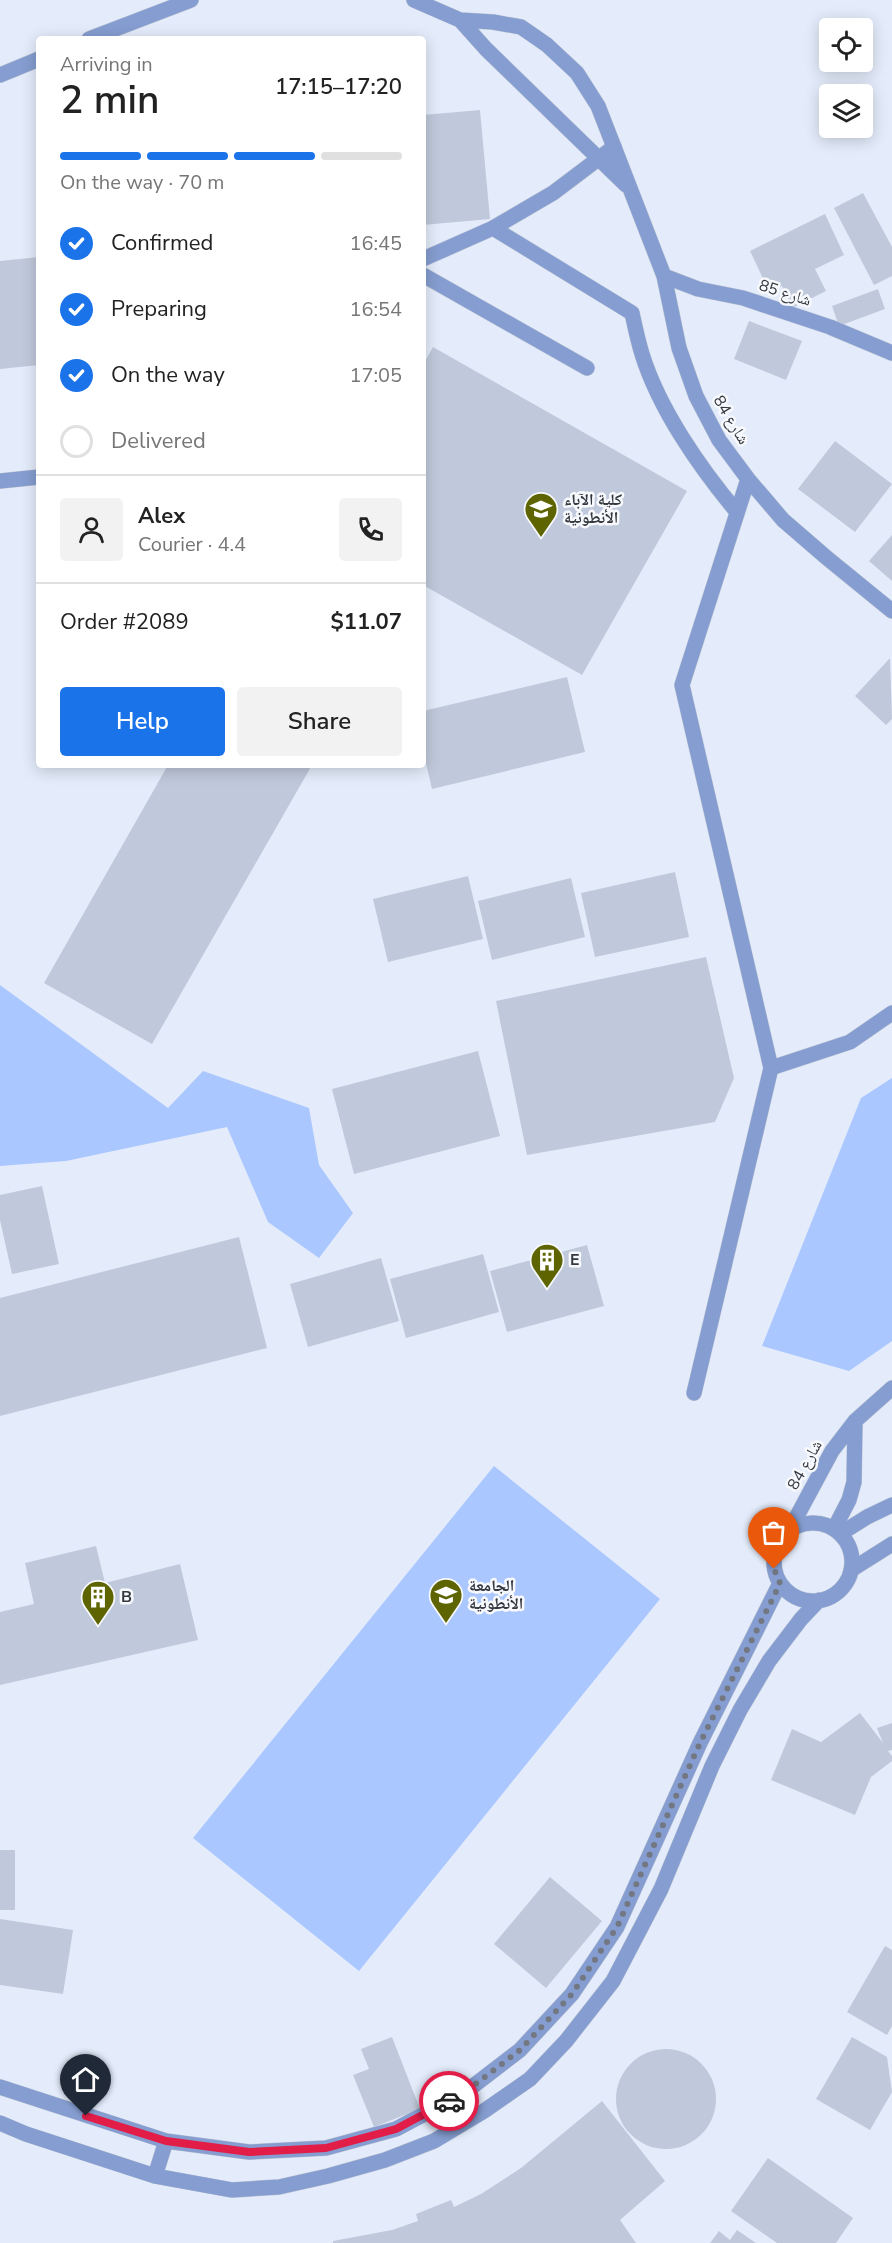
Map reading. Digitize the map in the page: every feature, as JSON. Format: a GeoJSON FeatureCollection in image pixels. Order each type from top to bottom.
{"type":"FeatureCollection","features":[{"type":"Feature","properties":{"kind":"street"},"geometry":{"type":"LineString","coordinates":[[97,36],[191,0]]}},
{"type":"Feature","properties":{"kind":"street"},"geometry":{"type":"LineString","coordinates":[[414,0],[460,20],[486,50],[630,189]]}},
{"type":"Feature","properties":{"kind":"street","name":"شارع 84"},"geometry":{"type":"LineString","coordinates":[[460,20],[521,27],[547,45],[577,73],[598,106],[664,276],[679,348],[696,396],[719,440],[783,520],[892,611]]}},
{"type":"Feature","properties":{"kind":"street"},"geometry":{"type":"LineString","coordinates":[[0,75],[36,60]]}},
{"type":"Feature","properties":{"kind":"street"},"geometry":{"type":"LineString","coordinates":[[426,258],[493,228],[553,193],[614,147]]}},
{"type":"Feature","properties":{"kind":"street"},"geometry":{"type":"LineString","coordinates":[[493,228],[632,313],[642,356],[670,418],[712,482],[737,512]]}},
{"type":"Feature","properties":{"kind":"street","name":"شارع 85"},"geometry":{"type":"LineString","coordinates":[[664,276],[698,289],[743,298],[830,327],[892,353]]}},
{"type":"Feature","properties":{"kind":"street"},"geometry":{"type":"LineString","coordinates":[[426,277],[587,368]]}},
{"type":"Feature","properties":{"kind":"street"},"geometry":{"type":"LineString","coordinates":[[0,481],[36,477]]}},
{"type":"Feature","properties":{"kind":"street"},"geometry":{"type":"LineString","coordinates":[[694,1393],[771,1068],[682,685],[748,479]]}},
{"type":"Feature","properties":{"kind":"street"},"geometry":{"type":"LineString","coordinates":[[771,1068],[850,1042],[892,1013]]}},
{"type":"Feature","properties":{"kind":"street","name":"شارع 84"},"geometry":{"type":"LineString","coordinates":[[790,1529],[832,1451],[855,1421],[892,1388]]}},
{"type":"Feature","properties":{"kind":"street"},"geometry":{"type":"LineString","coordinates":[[837,1532],[854,1482],[855,1421]]}},
{"type":"Feature","properties":{"kind":"street"},"geometry":{"type":"LineString","coordinates":[[837,1532],[892,1505]]}},
{"type":"Feature","properties":{"kind":"street"},"geometry":{"type":"LineString","coordinates":[[819,1600],[804,1600],[790,1594],[780,1583],[774,1569],[774,1554],[780,1540],[790,1529],[805,1524],[820,1523],[837,1532],[849,1549],[851,1569]]}},
{"type":"Feature","properties":{"kind":"street"},"geometry":{"type":"LineString","coordinates":[[0,2123],[26,2134],[155,2176],[232,2190],[279,2187],[385,2160],[434,2141],[484,2111],[530,2079],[566,2041],[613,1981],[661,1889],[712,1766],[740,1710],[779,1647],[819,1600],[840,1590],[851,1569],[892,1544]]}},
{"type":"Feature","properties":{"kind":"street"},"geometry":{"type":"LineString","coordinates":[[0,2087],[166,2141],[249,2152],[326,2148],[396,2129],[464,2093],[520,2050],[572,1994],[617,1927],[700,1743],[780,1583]]}},
{"type":"Feature","properties":{"kind":"street"},"geometry":{"type":"LineString","coordinates":[[155,2176],[166,2141]]}},
{"type":"Feature","properties":{"kind":"shaded area"},"geometry":{"type":"Polygon","coordinates":[[[0,985],[168,1108],[203,1071],[309,1108],[319,1165],[353,1213],[319,1258],[268,1222],[227,1127],[66,1161],[0,1166],[0,985]]]}},
{"type":"Feature","properties":{"kind":"shaded area"},"geometry":{"type":"Polygon","coordinates":[[[892,1078],[892,1341],[849,1371],[762,1346],[861,1098],[892,1078]]]}},
{"type":"Feature","properties":{"kind":"shaded area"},"geometry":{"type":"Polygon","coordinates":[[[494,1466],[660,1599],[359,1971],[193,1838],[494,1466]]]}},
{"type":"Feature","properties":{"kind":"building"},"geometry":{"type":"Polygon","coordinates":[[[480,110],[490,219],[426,225],[426,115],[480,110]]]}},
{"type":"Feature","properties":{"kind":"building"},"geometry":{"type":"Polygon","coordinates":[[[863,193],[892,247],[892,276],[874,285],[834,208],[863,193]]]}},
{"type":"Feature","properties":{"kind":"building"},"geometry":{"type":"Polygon","coordinates":[[[825,214],[844,255],[815,269],[826,291],[792,308],[782,286],[769,291],[750,251],[825,214]]]}},
{"type":"Feature","properties":{"kind":"building"},"geometry":{"type":"Polygon","coordinates":[[[36,257],[36,365],[0,369],[0,261],[36,257]]]}},
{"type":"Feature","properties":{"kind":"building"},"geometry":{"type":"Polygon","coordinates":[[[878,289],[885,309],[839,326],[832,306],[878,289]]]}},
{"type":"Feature","properties":{"kind":"building"},"geometry":{"type":"Polygon","coordinates":[[[749,321],[802,341],[786,380],[734,359],[749,321]]]}},
{"type":"Feature","properties":{"kind":"building","name":"كلية الآباء الأنطونية"},"geometry":{"type":"Polygon","coordinates":[[[433,347],[687,491],[582,675],[426,587],[426,360],[433,347]]]}},
{"type":"Feature","properties":{"kind":"building"},"geometry":{"type":"Polygon","coordinates":[[[835,441],[892,484],[855,532],[798,489],[835,441]]]}},
{"type":"Feature","properties":{"kind":"building"},"geometry":{"type":"Polygon","coordinates":[[[892,535],[892,581],[869,561],[892,535]]]}},
{"type":"Feature","properties":{"kind":"building"},"geometry":{"type":"Polygon","coordinates":[[[890,658],[892,719],[886,725],[855,696],[890,658]]]}},
{"type":"Feature","properties":{"kind":"building"},"geometry":{"type":"Polygon","coordinates":[[[567,677],[585,752],[432,789],[426,764],[426,710],[567,677]]]}},
{"type":"Feature","properties":{"kind":"building"},"geometry":{"type":"Polygon","coordinates":[[[166,768],[310,768],[152,1044],[44,983],[166,768]]]}},
{"type":"Feature","properties":{"kind":"building"},"geometry":{"type":"Polygon","coordinates":[[[675,872],[689,937],[595,957],[581,893],[675,872]]]}},
{"type":"Feature","properties":{"kind":"building"},"geometry":{"type":"Polygon","coordinates":[[[468,876],[483,939],[388,962],[373,899],[468,876]]]}},
{"type":"Feature","properties":{"kind":"building"},"geometry":{"type":"Polygon","coordinates":[[[571,878],[585,937],[492,960],[478,901],[571,878]]]}},
{"type":"Feature","properties":{"kind":"building"},"geometry":{"type":"Polygon","coordinates":[[[706,957],[734,1078],[715,1122],[527,1155],[496,1001],[706,957]]]}},
{"type":"Feature","properties":{"kind":"building"},"geometry":{"type":"Polygon","coordinates":[[[478,1051],[500,1136],[354,1174],[332,1089],[478,1051]]]}},
{"type":"Feature","properties":{"kind":"building"},"geometry":{"type":"Polygon","coordinates":[[[42,1186],[59,1264],[12,1274],[0,1220],[0,1195],[42,1186]]]}},
{"type":"Feature","properties":{"kind":"building"},"geometry":{"type":"Polygon","coordinates":[[[239,1237],[267,1348],[0,1416],[0,1298],[239,1237]]]}},
{"type":"Feature","properties":{"kind":"building","name":"E"},"geometry":{"type":"Polygon","coordinates":[[[587,1245],[604,1306],[507,1332],[490,1271],[587,1245]]]}},
{"type":"Feature","properties":{"kind":"building"},"geometry":{"type":"Polygon","coordinates":[[[483,1254],[499,1312],[406,1338],[390,1279],[483,1254]]]}},
{"type":"Feature","properties":{"kind":"building"},"geometry":{"type":"Polygon","coordinates":[[[381,1258],[399,1321],[308,1347],[290,1284],[381,1258]]]}},
{"type":"Feature","properties":{"kind":"building","name":"B"},"geometry":{"type":"Polygon","coordinates":[[[96,1546],[105,1583],[180,1564],[198,1640],[0,1685],[0,1612],[34,1604],[25,1563],[96,1546]]]}},
{"type":"Feature","properties":{"kind":"building"},"geometry":{"type":"Polygon","coordinates":[[[860,1713],[883,1743],[877,1728],[892,1723],[892,1750],[888,1751],[892,1756],[892,1761],[871,1777],[855,1815],[771,1780],[792,1729],[821,1742],[860,1713]]]}},
{"type":"Feature","properties":{"kind":"building"},"geometry":{"type":"Polygon","coordinates":[[[0,1850],[15,1850],[15,1910],[0,1910],[0,1850]]]}},
{"type":"Feature","properties":{"kind":"building"},"geometry":{"type":"Polygon","coordinates":[[[550,1877],[602,1921],[546,1988],[494,1944],[550,1877]]]}},
{"type":"Feature","properties":{"kind":"building"},"geometry":{"type":"Polygon","coordinates":[[[0,1919],[73,1930],[63,1994],[0,1985],[0,1919]]]}},
{"type":"Feature","properties":{"kind":"building"},"geometry":{"type":"Polygon","coordinates":[[[885,1946],[892,1950],[892,2026],[887,2035],[847,2012],[885,1946]]]}},
{"type":"Feature","properties":{"kind":"building"},"geometry":{"type":"Polygon","coordinates":[[[392,2037],[420,2109],[374,2127],[353,2075],[369,2069],[361,2049],[392,2037]]]}},
{"type":"Feature","properties":{"kind":"building"},"geometry":{"type":"Polygon","coordinates":[[[852,2037],[887,2057],[892,2092],[870,2130],[816,2099],[852,2037]]]}},
{"type":"Feature","properties":{"kind":"building"},"geometry":{"type":"Polygon","coordinates":[[[666,2049],[694,2057],[708,2071],[716,2099],[708,2127],[694,2141],[666,2149],[638,2141],[624,2127],[616,2099],[624,2071],[638,2057],[666,2049]]]}},
{"type":"Feature","properties":{"kind":"building"},"geometry":{"type":"Polygon","coordinates":[[[602,2101],[665,2181],[620,2220],[636,2243],[333,2243],[333,2241],[392,2230],[418,2221],[416,2214],[451,2200],[454,2207],[481,2194],[521,2168],[602,2101]]]}},
{"type":"Feature","properties":{"kind":"building"},"geometry":{"type":"Polygon","coordinates":[[[768,2158],[853,2218],[836,2243],[777,2243],[731,2211],[768,2158]]]}},
{"type":"Feature","properties":{"kind":"building"},"geometry":{"type":"Polygon","coordinates":[[[737,2230],[756,2243],[710,2243],[719,2231],[730,2240],[737,2230]]]}},
{"type":"Feature","properties":{"kind":"way so far"},"geometry":{"type":"LineString","coordinates":[[449,2101],[464,2093],[520,2050],[572,1994],[617,1927],[700,1743],[780,1583],[774,1569]]}},
{"type":"Feature","properties":{"kind":"place","name":"كلية الآباء الأنطونية"},"geometry":{"type":"Point","coordinates":[541,538]}},
{"type":"Feature","properties":{"kind":"place","name":"E"},"geometry":{"type":"Point","coordinates":[547,1289]}},
{"type":"Feature","properties":{"kind":"place","name":"الجامعة الأنطونية"},"geometry":{"type":"Point","coordinates":[446,1624]}},
{"type":"Feature","properties":{"kind":"place","name":"B"},"geometry":{"type":"Point","coordinates":[98,1626]}},
{"type":"Feature","properties":{"kind":"route"},"geometry":{"type":"LineString","coordinates":[[86,2116],[166,2141],[249,2152],[326,2148],[396,2129],[449,2101]]}}]}
